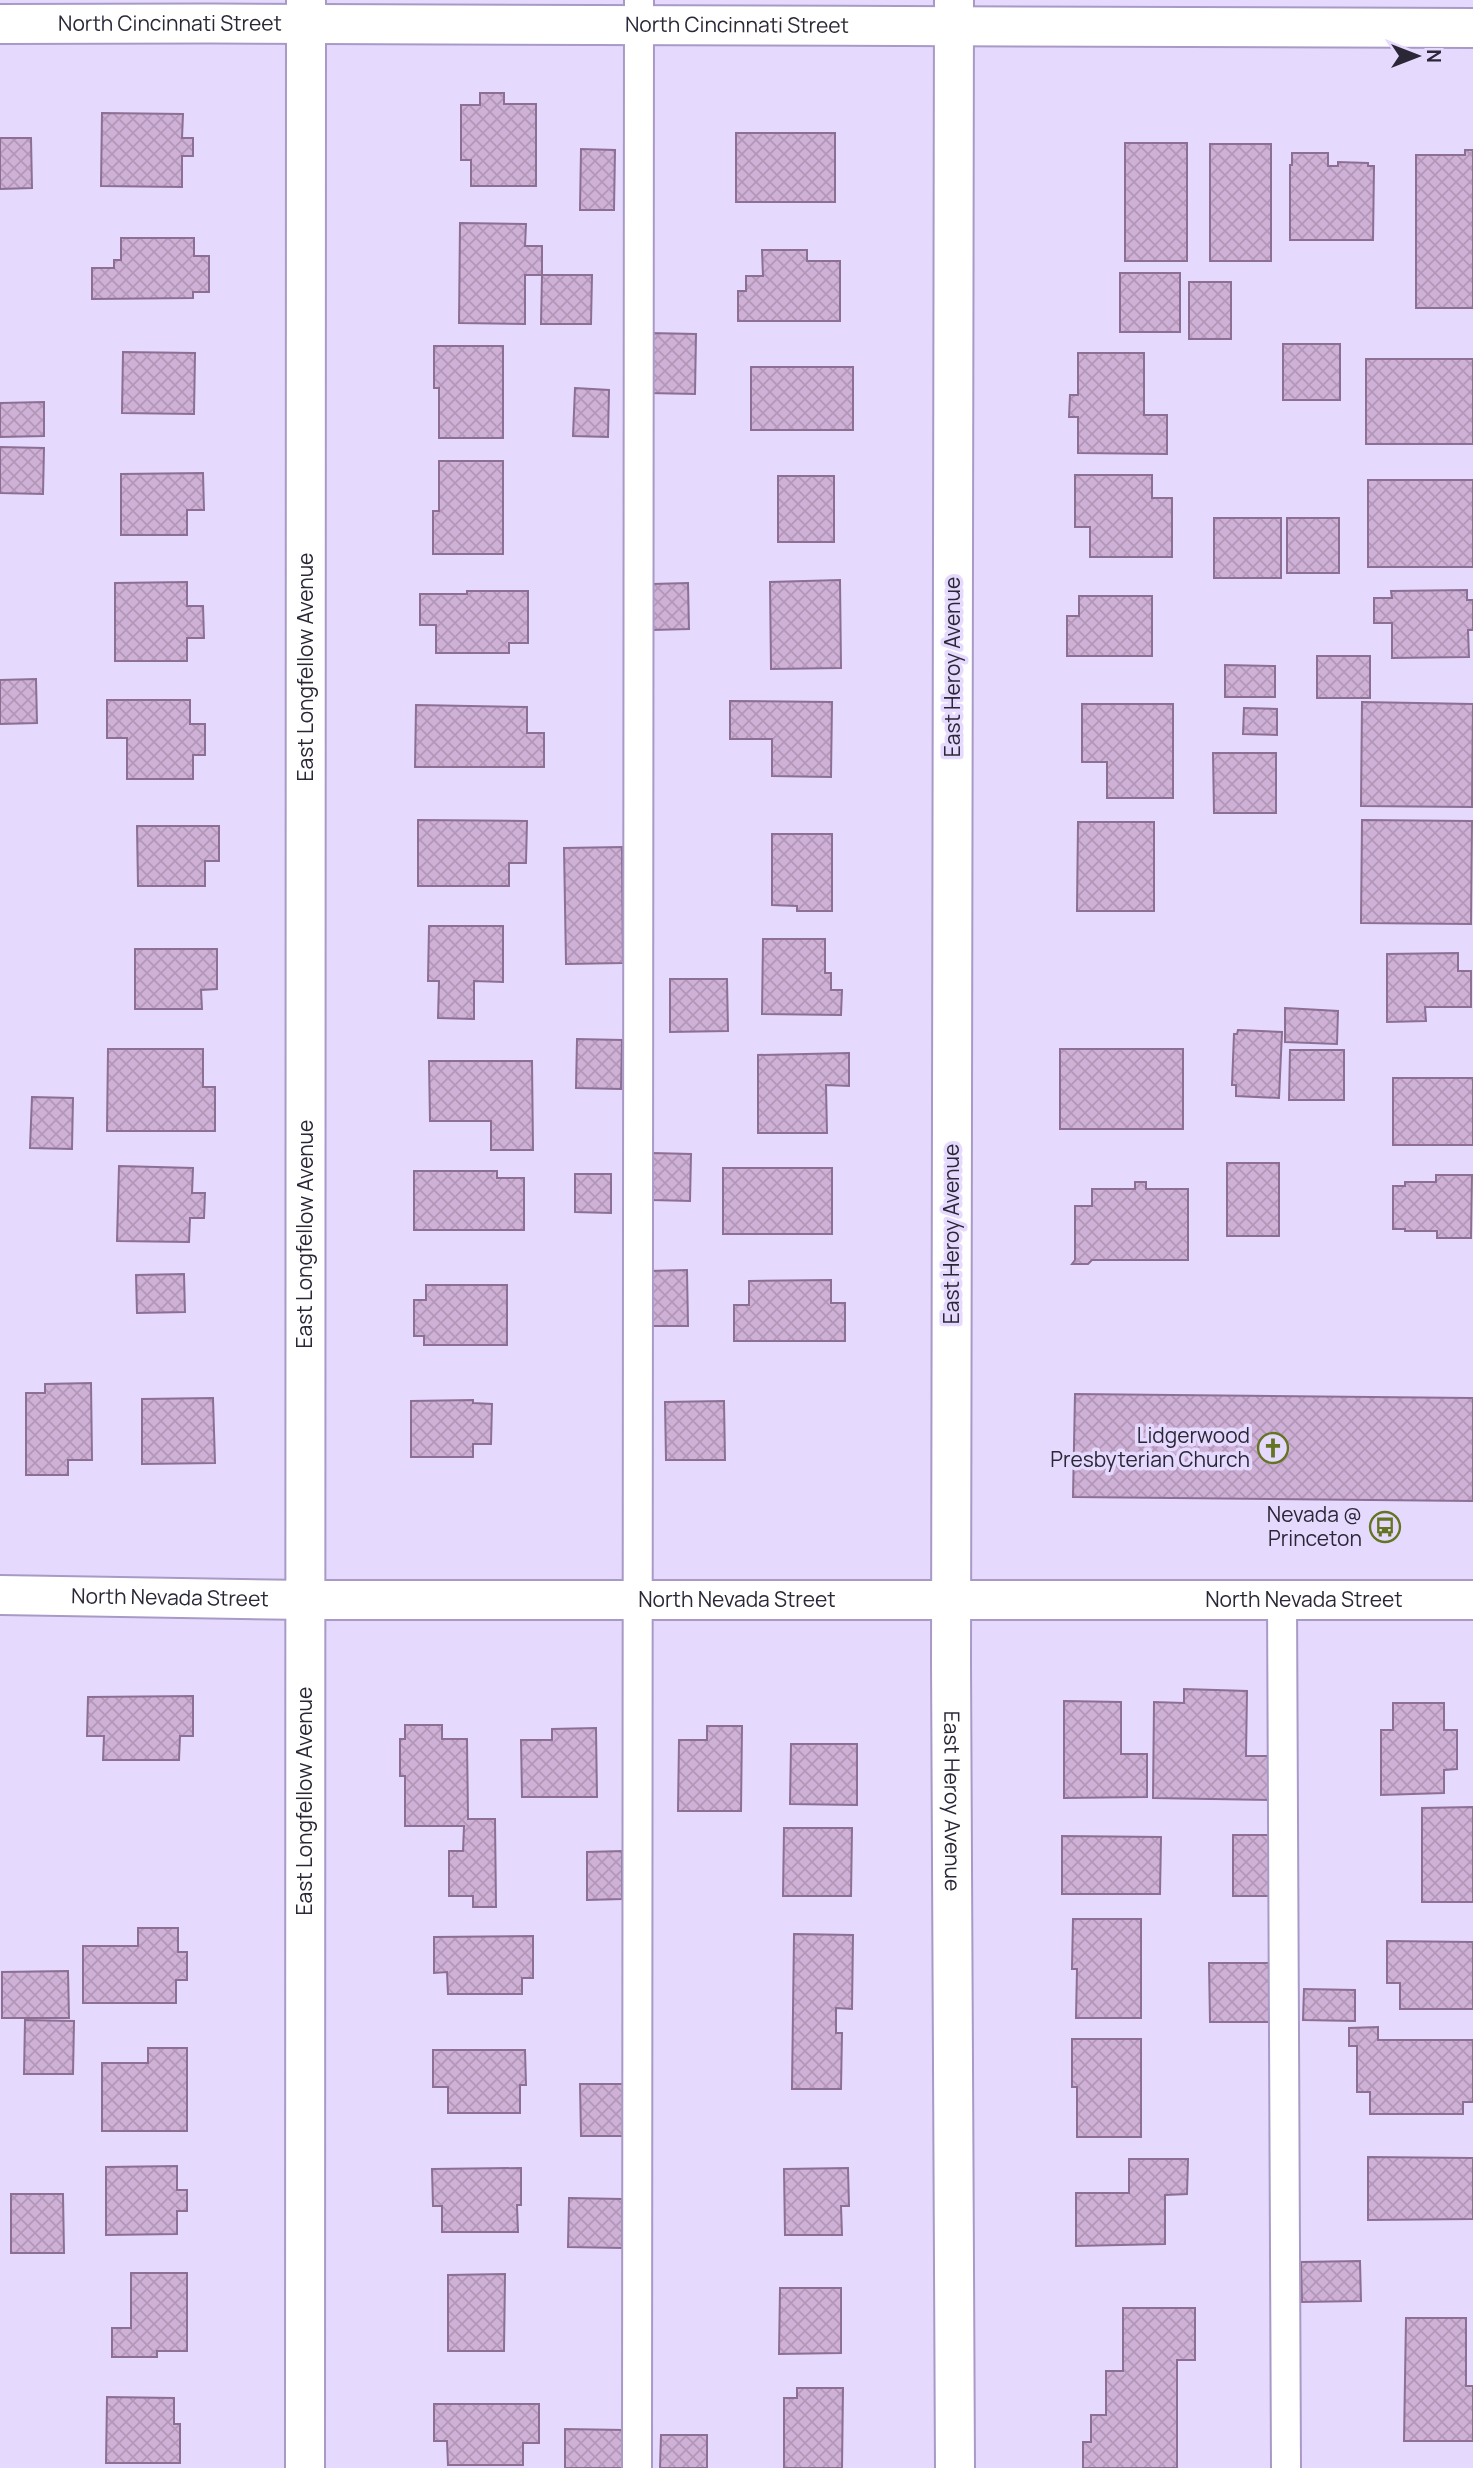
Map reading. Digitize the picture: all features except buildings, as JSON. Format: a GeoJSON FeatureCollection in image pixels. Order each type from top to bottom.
{"type":"FeatureCollection","features":[{"type":"Feature","properties":{"kind":"street","name":"North Cincinnati Street"},"geometry":{"type":"LineString","coordinates":[[0,24],[306,12],[954,14],[1473,28]]}},
{"type":"Feature","properties":{"kind":"street","name":"East Longfellow Avenue"},"geometry":{"type":"LineString","coordinates":[[306,12],[306,2468]]}},
{"type":"Feature","properties":{"kind":"street","name":"East Heroy Avenue"},"geometry":{"type":"LineString","coordinates":[[954,14],[950,1600],[955,2468]]}},
{"type":"Feature","properties":{"kind":"street","name":"North Nevada Street"},"geometry":{"type":"LineString","coordinates":[[0,1595],[307,1600],[1473,1600]]}},
{"type":"Feature","properties":{"kind":"lane"},"geometry":{"type":"LineString","coordinates":[[637,2468],[639,13]]}},
{"type":"Feature","properties":{"kind":"lane"},"geometry":{"type":"LineString","coordinates":[[1282,1600],[1286,2468]]}},
{"type":"Feature","properties":{"kind":"place","name":"Lidgerwood Presbyterian Church"},"geometry":{"type":"Point","coordinates":[1273,1448]}},
{"type":"Feature","properties":{"kind":"place","name":"Nevada @ Princeton"},"geometry":{"type":"Point","coordinates":[1385,1527]}}]}
